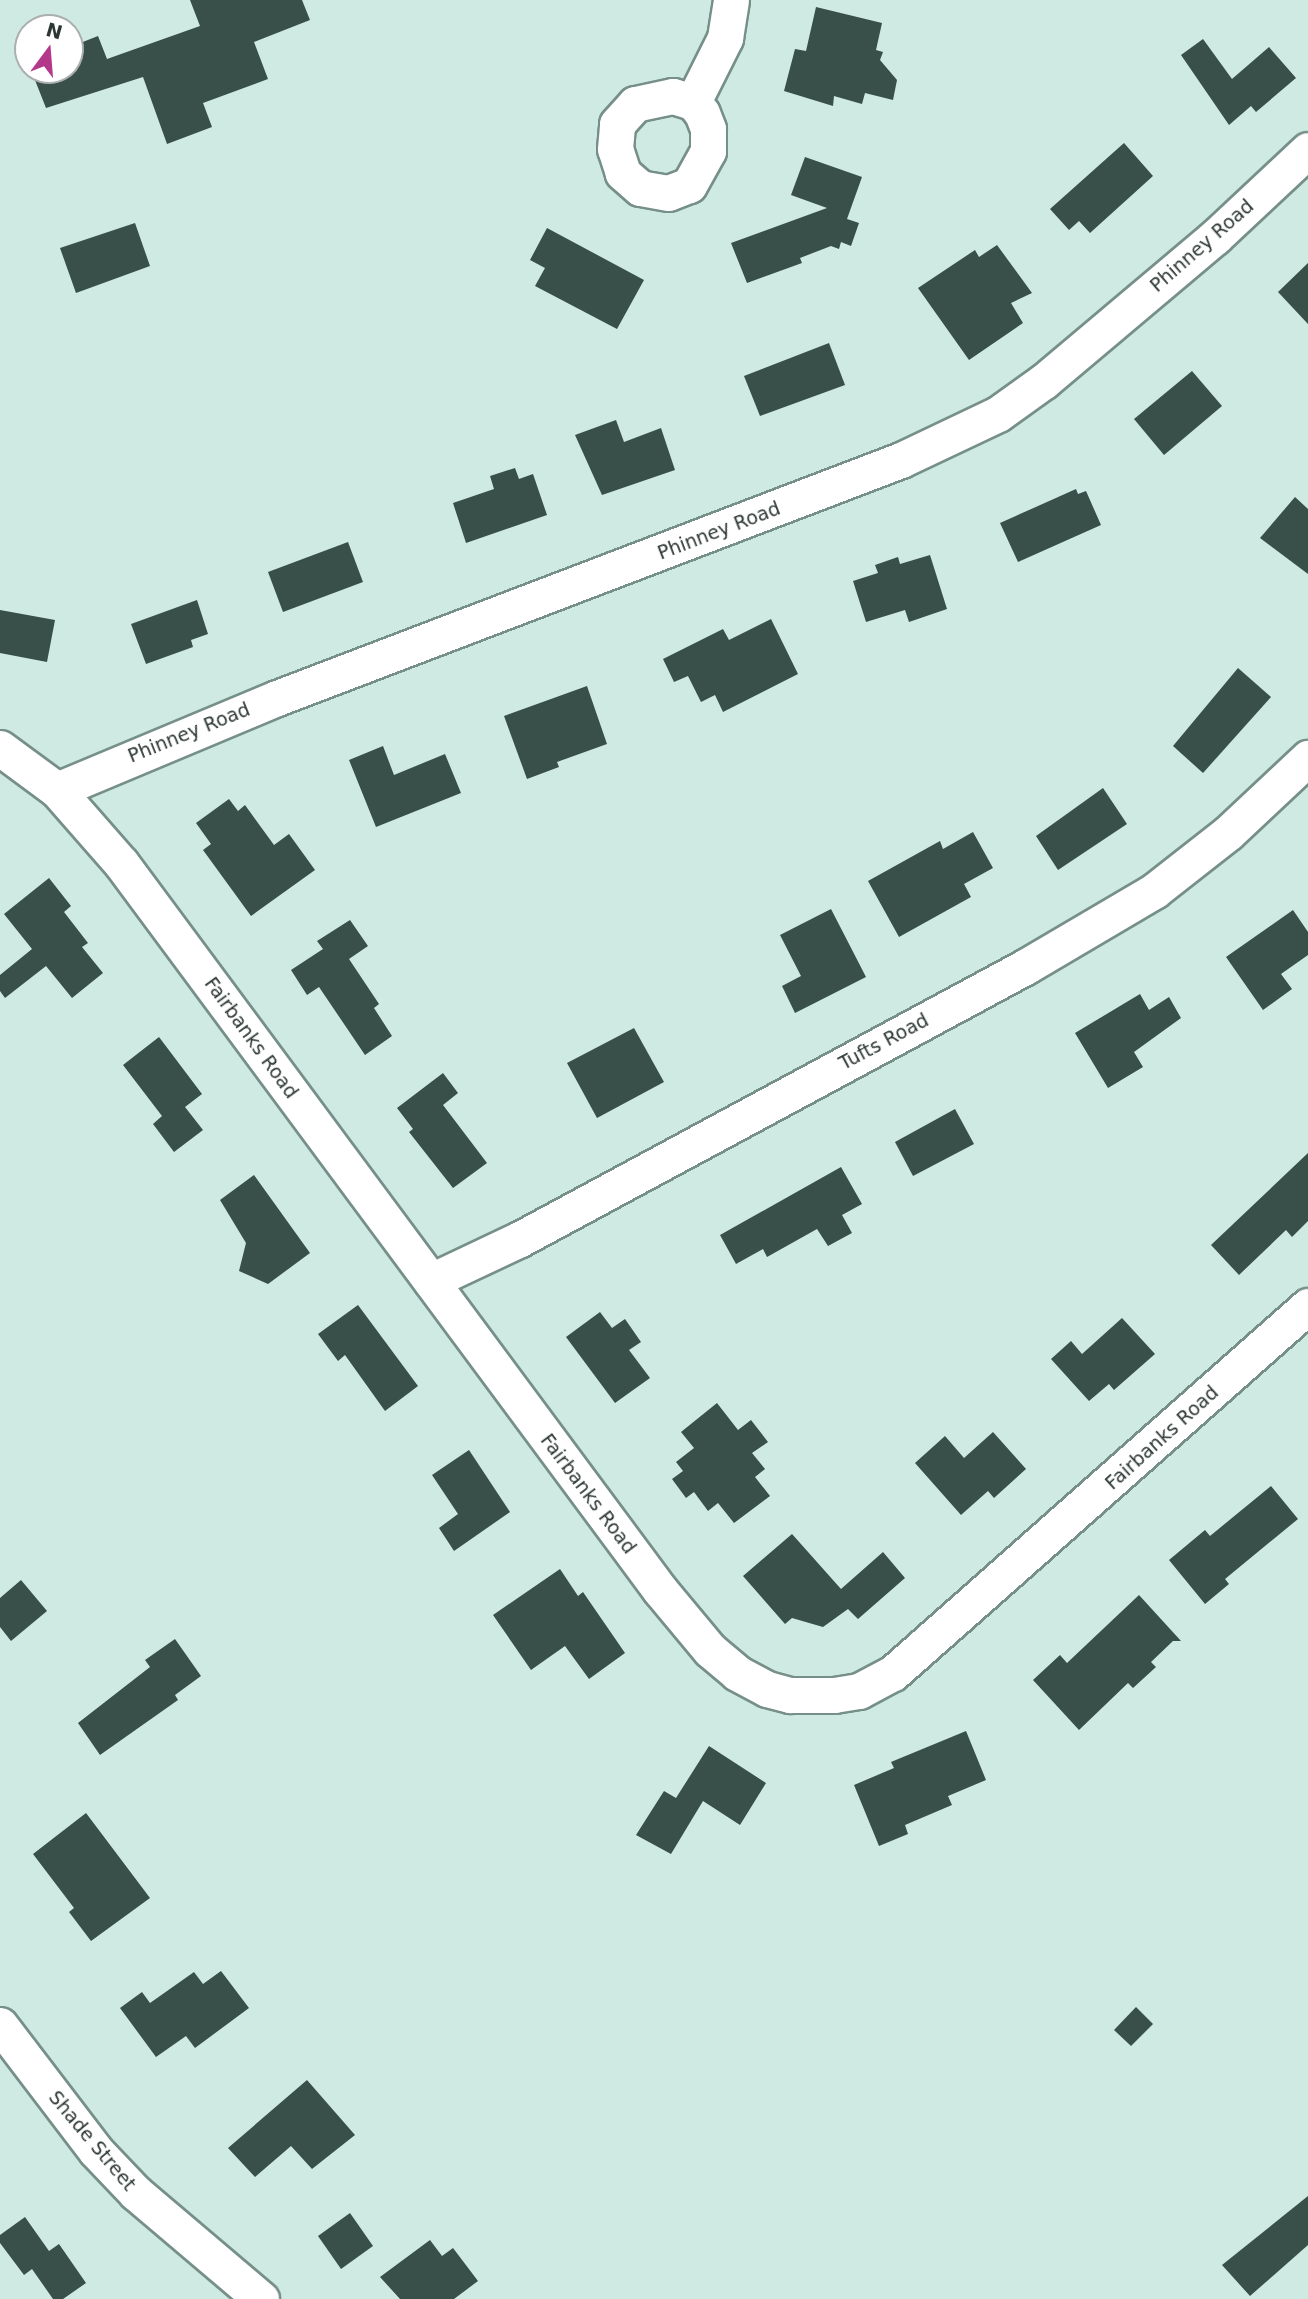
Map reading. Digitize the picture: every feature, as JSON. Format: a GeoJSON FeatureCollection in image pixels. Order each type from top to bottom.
{"type":"FeatureCollection","features":[{"type":"Feature","properties":{"kind":"street"},"geometry":{"type":"LineString","coordinates":[[694,102],[725,38],[731,0]]}},
{"type":"Feature","properties":{"kind":"street","name":"Phinney Road"},"geometry":{"type":"LineString","coordinates":[[57,790],[240,712],[888,465],[998,414],[1044,381],[1205,246],[1308,150]]}},
{"type":"Feature","properties":{"kind":"street","name":"Fairbanks Road"},"geometry":{"type":"LineString","coordinates":[[0,748],[57,790],[121,863],[660,1590],[710,1650],[737,1673],[790,1695],[859,1691],[893,1673],[1308,1306]]}},
{"type":"Feature","properties":{"kind":"street","name":"Tufts Road"},"geometry":{"type":"LineString","coordinates":[[431,1281],[520,1238],[1024,967],[1154,891],[1228,833],[1308,758]]}},
{"type":"Feature","properties":{"kind":"street","name":"Shade Street"},"geometry":{"type":"LineString","coordinates":[[0,2025],[104,2160],[136,2193],[261,2299]]}},
{"type":"Feature","properties":{"kind":"building"},"geometry":{"type":"Polygon","coordinates":[[[190,0],[302,0],[310,20],[254,42],[268,79],[203,103],[212,127],[167,144],[143,77],[46,108],[37,84],[84,84],[84,42],[98,36],[107,59],[200,26],[190,0]]]}},
{"type":"Feature","properties":{"kind":"building"},"geometry":{"type":"Polygon","coordinates":[[[816,7],[882,23],[876,50],[883,52],[880,60],[897,80],[893,100],[865,93],[862,104],[834,96],[833,106],[784,91],[795,49],[806,51],[816,7]]]}},
{"type":"Feature","properties":{"kind":"building"},"geometry":{"type":"Polygon","coordinates":[[[1203,39],[1232,79],[1269,47],[1296,78],[1256,112],[1251,106],[1229,125],[1181,55],[1203,39]]]}},
{"type":"Feature","properties":{"kind":"building"},"geometry":{"type":"Polygon","coordinates":[[[1124,143],[1153,176],[1090,233],[1079,221],[1069,230],[1050,209],[1124,143]]]}},
{"type":"Feature","properties":{"kind":"building"},"geometry":{"type":"Polygon","coordinates":[[[805,157],[862,177],[847,219],[859,223],[851,246],[841,242],[839,249],[831,246],[800,258],[802,263],[747,283],[731,243],[827,208],[791,195],[805,157]]]}},
{"type":"Feature","properties":{"kind":"building"},"geometry":{"type":"Polygon","coordinates":[[[135,223],[150,266],[76,293],[60,248],[135,223]]]}},
{"type":"Feature","properties":{"kind":"building"},"geometry":{"type":"Polygon","coordinates":[[[547,228],[644,280],[617,329],[535,286],[545,268],[530,260],[547,228]]]}},
{"type":"Feature","properties":{"kind":"building"},"geometry":{"type":"Polygon","coordinates":[[[997,245],[1032,293],[1011,303],[1023,323],[969,360],[918,288],[975,250],[979,257],[997,245]]]}},
{"type":"Feature","properties":{"kind":"building"},"geometry":{"type":"Polygon","coordinates":[[[1308,263],[1308,324],[1278,292],[1308,263]]]}},
{"type":"Feature","properties":{"kind":"building"},"geometry":{"type":"Polygon","coordinates":[[[829,343],[845,385],[760,416],[744,376],[829,343]]]}},
{"type":"Feature","properties":{"kind":"building"},"geometry":{"type":"Polygon","coordinates":[[[1192,371],[1222,406],[1164,455],[1134,419],[1192,371]]]}},
{"type":"Feature","properties":{"kind":"building"},"geometry":{"type":"Polygon","coordinates":[[[616,420],[624,442],[661,428],[675,470],[602,495],[575,435],[616,420]]]}},
{"type":"Feature","properties":{"kind":"building"},"geometry":{"type":"Polygon","coordinates":[[[515,468],[519,479],[533,474],[547,515],[466,543],[453,503],[494,489],[490,476],[515,468]]]}},
{"type":"Feature","properties":{"kind":"building"},"geometry":{"type":"Polygon","coordinates":[[[1076,489],[1078,494],[1086,491],[1101,525],[1018,562],[1000,523],[1076,489]]]}},
{"type":"Feature","properties":{"kind":"building"},"geometry":{"type":"Polygon","coordinates":[[[1295,497],[1308,509],[1308,574],[1260,538],[1295,497]]]}},
{"type":"Feature","properties":{"kind":"building"},"geometry":{"type":"Polygon","coordinates":[[[348,542],[363,582],[283,612],[268,572],[348,542]]]}},
{"type":"Feature","properties":{"kind":"building"},"geometry":{"type":"Polygon","coordinates":[[[930,555],[947,609],[909,622],[905,610],[866,622],[853,581],[878,573],[875,565],[898,557],[900,564],[930,555]]]}},
{"type":"Feature","properties":{"kind":"building"},"geometry":{"type":"Polygon","coordinates":[[[197,600],[208,634],[191,640],[193,647],[146,664],[131,624],[197,600]]]}},
{"type":"Feature","properties":{"kind":"building"},"geometry":{"type":"Polygon","coordinates":[[[0,610],[55,620],[47,662],[0,653],[0,610]]]}},
{"type":"Feature","properties":{"kind":"building"},"geometry":{"type":"Polygon","coordinates":[[[771,619],[798,674],[723,712],[715,695],[701,702],[688,676],[674,682],[663,659],[723,629],[729,640],[771,619]]]}},
{"type":"Feature","properties":{"kind":"building"},"geometry":{"type":"Polygon","coordinates":[[[1238,668],[1271,697],[1203,773],[1173,746],[1238,668]]]}},
{"type":"Feature","properties":{"kind":"building"},"geometry":{"type":"Polygon","coordinates":[[[587,686],[607,744],[557,762],[559,767],[527,779],[504,716],[587,686]]]}},
{"type":"Feature","properties":{"kind":"building"},"geometry":{"type":"Polygon","coordinates":[[[383,746],[394,775],[445,754],[461,793],[376,827],[349,760],[383,746]]]}},
{"type":"Feature","properties":{"kind":"building"},"geometry":{"type":"Polygon","coordinates":[[[1103,788],[1127,824],[1058,870],[1036,836],[1103,788]]]}},
{"type":"Feature","properties":{"kind":"building"},"geometry":{"type":"Polygon","coordinates":[[[229,799],[238,811],[245,805],[274,845],[289,834],[315,870],[251,916],[203,850],[211,844],[196,823],[229,799]]]}},
{"type":"Feature","properties":{"kind":"building"},"geometry":{"type":"Polygon","coordinates":[[[973,832],[993,868],[964,884],[971,897],[899,937],[868,881],[940,841],[943,849],[973,832]]]}},
{"type":"Feature","properties":{"kind":"building"},"geometry":{"type":"Polygon","coordinates":[[[49,878],[71,906],[64,912],[88,943],[82,947],[103,973],[72,998],[46,966],[5,998],[0,991],[0,975],[32,949],[4,914],[49,878]]]}},
{"type":"Feature","properties":{"kind":"building"},"geometry":{"type":"Polygon","coordinates":[[[831,909],[866,977],[795,1013],[782,986],[801,976],[780,935],[831,909]]]}},
{"type":"Feature","properties":{"kind":"building"},"geometry":{"type":"Polygon","coordinates":[[[1293,910],[1308,932],[1308,955],[1281,974],[1292,989],[1263,1010],[1226,957],[1293,910]]]}},
{"type":"Feature","properties":{"kind":"building"},"geometry":{"type":"Polygon","coordinates":[[[350,920],[368,946],[349,959],[379,1004],[374,1008],[392,1036],[365,1055],[319,987],[307,995],[291,970],[323,949],[317,941],[350,920]]]}},
{"type":"Feature","properties":{"kind":"building"},"geometry":{"type":"Polygon","coordinates":[[[1140,994],[1149,1010],[1169,997],[1181,1018],[1134,1052],[1143,1067],[1108,1088],[1075,1033],[1140,994]]]}},
{"type":"Feature","properties":{"kind":"building"},"geometry":{"type":"Polygon","coordinates":[[[634,1028],[664,1082],[597,1118],[567,1063],[634,1028]]]}},
{"type":"Feature","properties":{"kind":"building"},"geometry":{"type":"Polygon","coordinates":[[[159,1037],[202,1094],[185,1107],[203,1130],[174,1152],[153,1124],[162,1116],[123,1065],[159,1037]]]}},
{"type":"Feature","properties":{"kind":"building"},"geometry":{"type":"Polygon","coordinates":[[[443,1073],[458,1093],[443,1105],[487,1163],[453,1188],[409,1132],[413,1129],[397,1108],[443,1073]]]}},
{"type":"Feature","properties":{"kind":"building"},"geometry":{"type":"Polygon","coordinates":[[[955,1109],[974,1144],[913,1176],[895,1142],[955,1109]]]}},
{"type":"Feature","properties":{"kind":"building"},"geometry":{"type":"Polygon","coordinates":[[[1308,1153],[1308,1221],[1292,1237],[1286,1230],[1239,1275],[1211,1245],[1308,1153]]]}},
{"type":"Feature","properties":{"kind":"building"},"geometry":{"type":"Polygon","coordinates":[[[841,1167],[862,1204],[842,1215],[852,1233],[828,1246],[817,1229],[767,1257],[763,1249],[736,1264],[720,1235],[841,1167]]]}},
{"type":"Feature","properties":{"kind":"building"},"geometry":{"type":"Polygon","coordinates":[[[254,1175],[310,1253],[268,1284],[239,1271],[246,1243],[220,1200],[254,1175]]]}},
{"type":"Feature","properties":{"kind":"building"},"geometry":{"type":"Polygon","coordinates":[[[358,1305],[418,1386],[385,1411],[345,1355],[338,1361],[318,1334],[358,1305]]]}},
{"type":"Feature","properties":{"kind":"building"},"geometry":{"type":"Polygon","coordinates":[[[600,1312],[612,1328],[625,1319],[641,1342],[629,1350],[650,1378],[615,1403],[566,1337],[600,1312]]]}},
{"type":"Feature","properties":{"kind":"building"},"geometry":{"type":"Polygon","coordinates":[[[1122,1318],[1155,1354],[1114,1390],[1109,1384],[1089,1401],[1051,1359],[1071,1341],[1082,1354],[1122,1318]]]}},
{"type":"Feature","properties":{"kind":"building"},"geometry":{"type":"Polygon","coordinates":[[[717,1403],[738,1430],[751,1420],[768,1442],[752,1453],[765,1469],[755,1477],[770,1496],[734,1523],[718,1503],[708,1511],[694,1492],[686,1498],[672,1479],[683,1471],[676,1462],[694,1448],[681,1432],[717,1403]]]}},
{"type":"Feature","properties":{"kind":"building"},"geometry":{"type":"Polygon","coordinates":[[[993,1432],[1026,1469],[994,1498],[988,1491],[961,1515],[915,1463],[945,1436],[964,1458],[993,1432]]]}},
{"type":"Feature","properties":{"kind":"building"},"geometry":{"type":"Polygon","coordinates":[[[469,1450],[510,1512],[454,1551],[439,1528],[458,1514],[432,1475],[469,1450]]]}},
{"type":"Feature","properties":{"kind":"building"},"geometry":{"type":"Polygon","coordinates":[[[1271,1486],[1298,1519],[1225,1579],[1229,1584],[1205,1604],[1169,1560],[1205,1530],[1210,1536],[1271,1486]]]}},
{"type":"Feature","properties":{"kind":"building"},"geometry":{"type":"Polygon","coordinates":[[[792,1534],[841,1589],[883,1552],[905,1578],[858,1619],[848,1609],[823,1627],[792,1618],[785,1624],[743,1576],[792,1534]]]}},
{"type":"Feature","properties":{"kind":"building"},"geometry":{"type":"Polygon","coordinates":[[[560,1569],[578,1596],[583,1592],[625,1653],[589,1679],[565,1646],[531,1670],[493,1615],[560,1569]]]}},
{"type":"Feature","properties":{"kind":"building"},"geometry":{"type":"Polygon","coordinates":[[[21,1580],[47,1611],[11,1641],[0,1627],[0,1598],[21,1580]]]}},
{"type":"Feature","properties":{"kind":"building"},"geometry":{"type":"Polygon","coordinates":[[[1139,1595],[1181,1641],[1173,1641],[1151,1662],[1156,1667],[1133,1688],[1128,1683],[1079,1730],[1033,1680],[1060,1655],[1067,1663],[1139,1595]]]}},
{"type":"Feature","properties":{"kind":"building"},"geometry":{"type":"Polygon","coordinates":[[[175,1639],[201,1676],[175,1695],[178,1700],[100,1755],[78,1723],[150,1667],[145,1660],[175,1639]]]}},
{"type":"Feature","properties":{"kind":"building"},"geometry":{"type":"Polygon","coordinates":[[[966,1731],[986,1780],[948,1796],[952,1805],[905,1825],[908,1834],[879,1846],[854,1785],[894,1768],[891,1762],[966,1731]]]}},
{"type":"Feature","properties":{"kind":"building"},"geometry":{"type":"Polygon","coordinates":[[[709,1746],[766,1783],[740,1825],[703,1801],[671,1854],[636,1835],[664,1791],[676,1798],[709,1746]]]}},
{"type":"Feature","properties":{"kind":"building"},"geometry":{"type":"Polygon","coordinates":[[[86,1813],[150,1898],[91,1941],[69,1912],[74,1908],[33,1854],[86,1813]]]}},
{"type":"Feature","properties":{"kind":"building"},"geometry":{"type":"Polygon","coordinates":[[[221,1971],[249,2008],[195,2048],[186,2036],[156,2057],[120,2008],[142,1992],[150,2003],[194,1972],[203,1984],[221,1971]]]}},
{"type":"Feature","properties":{"kind":"building"},"geometry":{"type":"Polygon","coordinates":[[[1136,2007],[1153,2024],[1131,2046],[1114,2030],[1136,2007]]]}},
{"type":"Feature","properties":{"kind":"building"},"geometry":{"type":"Polygon","coordinates":[[[307,2080],[355,2135],[312,2169],[291,2146],[255,2177],[228,2148],[307,2080]]]}},
{"type":"Feature","properties":{"kind":"building"},"geometry":{"type":"Polygon","coordinates":[[[1308,2196],[1308,2245],[1250,2296],[1222,2265],[1308,2196]]]}},
{"type":"Feature","properties":{"kind":"building"},"geometry":{"type":"Polygon","coordinates":[[[350,2213],[373,2246],[341,2269],[318,2236],[350,2213]]]}},
{"type":"Feature","properties":{"kind":"building"},"geometry":{"type":"Polygon","coordinates":[[[25,2217],[49,2251],[59,2244],[86,2283],[63,2299],[53,2299],[32,2269],[24,2275],[0,2243],[0,2235],[25,2217]]]}},
{"type":"Feature","properties":{"kind":"building"},"geometry":{"type":"Polygon","coordinates":[[[430,2240],[442,2256],[453,2248],[478,2281],[454,2299],[400,2299],[380,2277],[430,2240]]]}}]}
